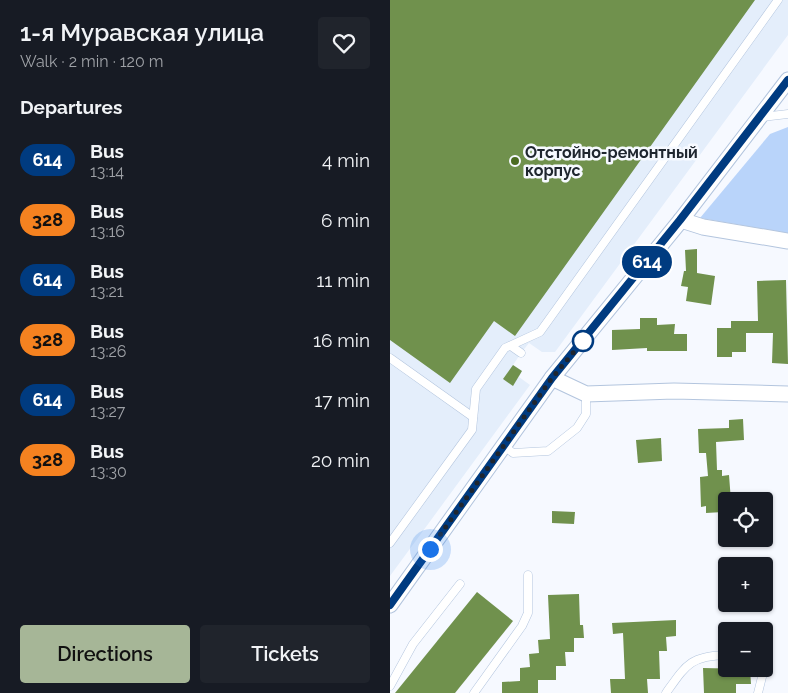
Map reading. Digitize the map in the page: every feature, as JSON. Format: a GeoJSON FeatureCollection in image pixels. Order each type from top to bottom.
{"type":"FeatureCollection","features":[{"type":"Feature","properties":{"kind":"street"},"geometry":{"type":"LineString","coordinates":[[390,605],[552,378],[762,117],[788,80]]}},
{"type":"Feature","properties":{"kind":"street"},"geometry":{"type":"LineString","coordinates":[[680,220],[703,227],[788,241]]}},
{"type":"Feature","properties":{"kind":"street"},"geometry":{"type":"LineString","coordinates":[[552,378],[586,394],[674,391],[788,394]]}},
{"type":"Feature","properties":{"kind":"lane"},"geometry":{"type":"LineString","coordinates":[[390,544],[472,430],[476,388],[505,348],[540,332],[778,0]]}},
{"type":"Feature","properties":{"kind":"lane"},"geometry":{"type":"LineString","coordinates":[[762,117],[788,114]]}},
{"type":"Feature","properties":{"kind":"lane"},"geometry":{"type":"LineString","coordinates":[[511,346],[521,353]]}},
{"type":"Feature","properties":{"kind":"lane"},"geometry":{"type":"LineString","coordinates":[[390,358],[474,417]]}},
{"type":"Feature","properties":{"kind":"lane"},"geometry":{"type":"LineString","coordinates":[[503,446],[514,453],[548,451],[577,428],[586,414],[586,394]]}},
{"type":"Feature","properties":{"kind":"lane"},"geometry":{"type":"LineString","coordinates":[[474,693],[522,626],[528,613],[528,575]]}},
{"type":"Feature","properties":{"kind":"lane"},"geometry":{"type":"LineString","coordinates":[[390,686],[413,644],[460,584]]}},
{"type":"Feature","properties":{"kind":"lane"},"geometry":{"type":"LineString","coordinates":[[666,693],[690,662],[709,655],[718,655]]}},
{"type":"Feature","properties":{"kind":"lane"},"geometry":{"type":"LineString","coordinates":[[758,693],[764,677]]}},
{"type":"Feature","properties":{"kind":"shaded area","name":"Отстойно-ремонтный корпус"},"geometry":{"type":"Polygon","coordinates":[[[390,0],[788,0],[788,35],[555,352],[542,352],[529,343],[521,353],[513,365],[522,371],[519,377],[530,385],[390,576],[390,0]]]}},
{"type":"Feature","properties":{"kind":"shaded area"},"geometry":{"type":"Polygon","coordinates":[[[788,127],[788,233],[700,218],[770,134],[788,127]]]}},
{"type":"Feature","properties":{"kind":"building","name":"Отстойно-ремонтный корпус"},"geometry":{"type":"Polygon","coordinates":[[[390,0],[755,0],[515,336],[494,321],[450,383],[390,340],[390,0]]]}},
{"type":"Feature","properties":{"kind":"building"},"geometry":{"type":"Polygon","coordinates":[[[697,249],[697,273],[715,276],[711,305],[686,301],[688,287],[681,286],[684,271],[686,271],[685,250],[697,249]]]}},
{"type":"Feature","properties":{"kind":"building"},"geometry":{"type":"Polygon","coordinates":[[[786,280],[788,364],[772,363],[773,333],[746,333],[746,352],[732,352],[732,357],[717,357],[717,328],[731,328],[731,321],[758,321],[757,281],[786,280]]]}},
{"type":"Feature","properties":{"kind":"building"},"geometry":{"type":"Polygon","coordinates":[[[640,318],[657,318],[657,325],[675,324],[674,334],[687,334],[687,351],[647,351],[647,348],[612,350],[612,330],[640,329],[640,318]]]}},
{"type":"Feature","properties":{"kind":"building"},"geometry":{"type":"Polygon","coordinates":[[[513,365],[522,371],[513,386],[503,379],[513,365]]]}},
{"type":"Feature","properties":{"kind":"building"},"geometry":{"type":"Polygon","coordinates":[[[743,419],[744,440],[716,442],[717,470],[722,470],[722,476],[729,475],[730,492],[718,492],[718,512],[706,513],[706,506],[701,507],[700,477],[708,476],[706,453],[699,453],[698,429],[729,428],[729,420],[743,419]]]}},
{"type":"Feature","properties":{"kind":"building"},"geometry":{"type":"Polygon","coordinates":[[[661,438],[662,461],[638,463],[636,440],[661,438]]]}},
{"type":"Feature","properties":{"kind":"building"},"geometry":{"type":"Polygon","coordinates":[[[552,511],[575,512],[574,524],[552,523],[552,511]]]}},
{"type":"Feature","properties":{"kind":"building"},"geometry":{"type":"Polygon","coordinates":[[[477,592],[513,621],[455,693],[395,693],[477,592]]]}},
{"type":"Feature","properties":{"kind":"building"},"geometry":{"type":"Polygon","coordinates":[[[579,594],[580,625],[583,625],[584,638],[574,638],[574,652],[565,652],[566,666],[556,666],[556,680],[538,680],[538,693],[502,693],[502,682],[520,681],[520,668],[530,667],[529,654],[539,653],[538,640],[550,639],[548,595],[579,594]]]}},
{"type":"Feature","properties":{"kind":"building"},"geometry":{"type":"Polygon","coordinates":[[[676,620],[676,636],[666,637],[667,651],[659,651],[660,679],[647,679],[648,693],[611,693],[610,679],[625,679],[623,633],[613,634],[612,623],[676,620]]]}},
{"type":"Feature","properties":{"kind":"building"},"geometry":{"type":"Polygon","coordinates":[[[703,668],[718,668],[718,677],[751,677],[751,684],[736,684],[736,693],[704,693],[703,668]]]}},
{"type":"Feature","properties":{"kind":"bus line","name":"614"},"geometry":{"type":"LineString","coordinates":[[390,605],[552,378],[762,117],[788,80]]}},
{"type":"Feature","properties":{"kind":"place","name":"Отстойно-ремонтный корпус"},"geometry":{"type":"Point","coordinates":[515,161]}},
{"type":"Feature","properties":{"kind":"route"},"geometry":{"type":"LineString","coordinates":[[430,549],[552,378],[583,341]]}}]}
